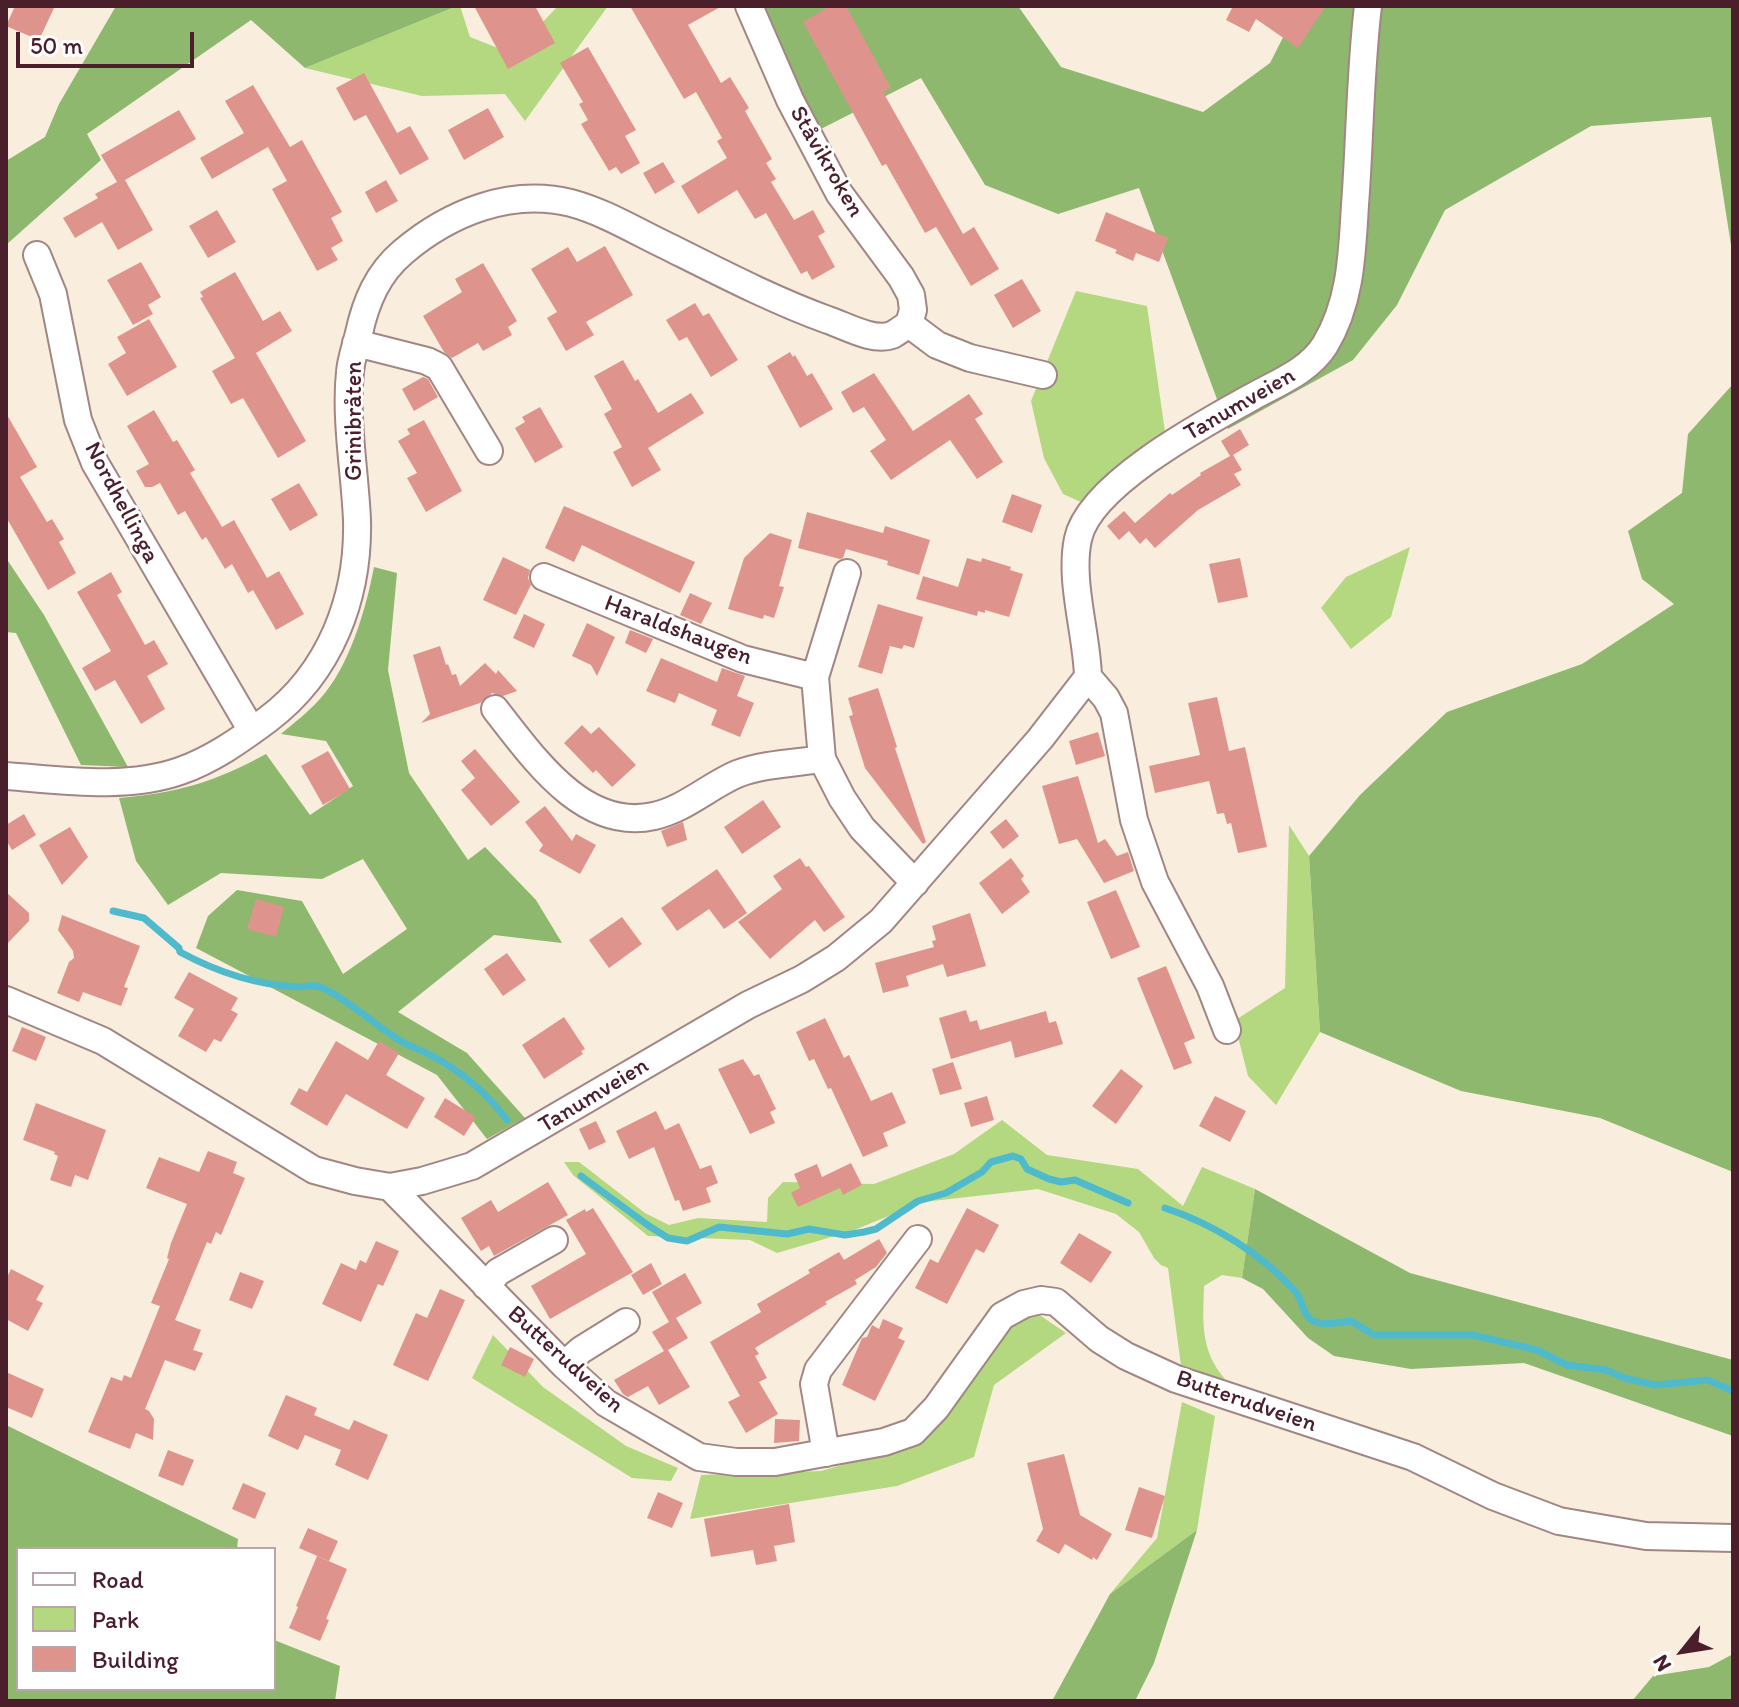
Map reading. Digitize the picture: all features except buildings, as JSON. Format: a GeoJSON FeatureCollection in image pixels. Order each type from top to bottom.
{"type":"FeatureCollection","features":[{"type":"Feature","properties":{"kind":"street","name":"Ståvikroken"},"geometry":{"type":"LineString","coordinates":[[749,6],[790,100],[839,193],[911,295],[911,317]]}},
{"type":"Feature","properties":{"kind":"street","name":"Tanumveien"},"geometry":{"type":"LineString","coordinates":[[6,1000],[103,1041],[314,1170],[390,1187],[472,1166],[748,1005],[802,979],[836,958],[881,921],[1040,739],[1088,677],[1077,573],[1077,543],[1082,524],[1092,508],[1114,488],[1191,432],[1306,367],[1323,349],[1350,282],[1368,6]]}},
{"type":"Feature","properties":{"kind":"street","name":"Grinibråten"},"geometry":{"type":"LineString","coordinates":[[6,776],[121,781],[179,771],[213,757],[252,731],[281,710],[313,674],[338,634],[355,570],[357,521],[350,373],[363,315],[376,281],[398,256],[424,234],[451,219],[491,203],[530,199],[570,203],[611,218],[798,309],[871,335],[890,336],[911,317]]}},
{"type":"Feature","properties":{"kind":"street","name":"Nordhellinga"},"geometry":{"type":"LineString","coordinates":[[37,255],[53,294],[78,420],[95,463],[252,731]]}},
{"type":"Feature","properties":{"kind":"street"},"geometry":{"type":"LineString","coordinates":[[911,317],[937,345],[970,358],[1043,375]]}},
{"type":"Feature","properties":{"kind":"street"},"geometry":{"type":"LineString","coordinates":[[356,343],[427,361],[439,367],[489,451]]}},
{"type":"Feature","properties":{"kind":"street"},"geometry":{"type":"LineString","coordinates":[[847,573],[815,677],[822,759],[862,828],[915,883]]}},
{"type":"Feature","properties":{"kind":"street","name":"Haraldshaugen"},"geometry":{"type":"LineString","coordinates":[[544,577],[743,659],[815,677]]}},
{"type":"Feature","properties":{"kind":"street"},"geometry":{"type":"LineString","coordinates":[[1088,677],[1114,713],[1134,820],[1155,882],[1210,986],[1227,1030]]}},
{"type":"Feature","properties":{"kind":"street"},"geometry":{"type":"LineString","coordinates":[[495,709],[566,791],[608,816],[630,819],[656,816],[737,774],[822,759]]}},
{"type":"Feature","properties":{"kind":"street","name":"Butterudveien"},"geometry":{"type":"LineString","coordinates":[[390,1187],[564,1365],[606,1403],[699,1457],[736,1462],[775,1462],[884,1442],[913,1432],[936,1408],[1002,1316],[1024,1304],[1041,1300],[1056,1302],[1099,1339],[1126,1356],[1176,1379],[1413,1457],[1493,1496],[1559,1521],[1646,1536],[1733,1538]]}},
{"type":"Feature","properties":{"kind":"street"},"geometry":{"type":"LineString","coordinates":[[826,1453],[814,1384],[818,1370],[918,1239]]}},
{"type":"Feature","properties":{"kind":"street"},"geometry":{"type":"LineString","coordinates":[[486,1286],[498,1272],[554,1240]]}},
{"type":"Feature","properties":{"kind":"street"},"geometry":{"type":"LineString","coordinates":[[564,1365],[581,1350],[626,1322]]}},
{"type":"Feature","properties":{"kind":"green space"},"geometry":{"type":"Polygon","coordinates":[[[116,6],[457,6],[305,68],[251,20],[87,134],[101,160],[6,245],[6,161],[45,137],[59,104],[116,6]]]}},
{"type":"Feature","properties":{"kind":"green space"},"geometry":{"type":"Polygon","coordinates":[[[460,6],[470,37],[513,54],[556,8],[608,6],[525,121],[505,94],[422,96],[305,68],[460,6]]]}},
{"type":"Feature","properties":{"kind":"green space"},"geometry":{"type":"Polygon","coordinates":[[[761,6],[1018,6],[1061,67],[1203,112],[1270,63],[1299,6],[1733,6],[1733,258],[1711,117],[1591,126],[1445,210],[1397,305],[1353,360],[1228,429],[1139,188],[1058,214],[985,185],[921,78],[819,130],[761,6]]]}},
{"type":"Feature","properties":{"kind":"green space"},"geometry":{"type":"Polygon","coordinates":[[[1076,291],[1147,306],[1166,439],[1114,488],[1081,502],[1063,494],[1044,458],[1031,401],[1076,291]]]}},
{"type":"Feature","properties":{"kind":"green space"},"geometry":{"type":"Polygon","coordinates":[[[1733,384],[1733,1172],[1600,1118],[1461,1091],[1320,1032],[1309,856],[1360,795],[1447,712],[1582,664],[1674,604],[1642,579],[1628,531],[1682,493],[1688,434],[1733,384]]]}},
{"type":"Feature","properties":{"kind":"green space"},"geometry":{"type":"Polygon","coordinates":[[[1410,547],[1391,617],[1351,649],[1321,608],[1346,577],[1410,547]]]}},
{"type":"Feature","properties":{"kind":"green space"},"geometry":{"type":"Polygon","coordinates":[[[6,558],[44,615],[128,767],[81,765],[16,633],[6,632],[6,558]]]}},
{"type":"Feature","properties":{"kind":"green space"},"geometry":{"type":"Polygon","coordinates":[[[374,567],[397,573],[388,670],[409,773],[468,860],[485,847],[536,900],[562,943],[494,935],[398,1012],[467,1053],[525,1118],[487,1139],[437,1075],[196,948],[208,916],[237,890],[302,901],[343,974],[407,929],[363,859],[322,879],[221,873],[168,905],[136,861],[119,798],[195,785],[266,754],[310,815],[353,786],[326,741],[281,734],[319,700],[339,672],[361,619],[374,567]]]}},
{"type":"Feature","properties":{"kind":"green space"},"geometry":{"type":"Polygon","coordinates":[[[1289,825],[1309,856],[1320,1032],[1276,1105],[1248,1076],[1234,1021],[1285,988],[1289,825]]]}},
{"type":"Feature","properties":{"kind":"green space"},"geometry":{"type":"Polygon","coordinates":[[[1002,1120],[1047,1155],[1138,1169],[1183,1206],[1202,1167],[1255,1189],[1242,1278],[1222,1275],[1204,1286],[1207,1347],[1225,1379],[1182,1373],[1168,1268],[1154,1258],[1139,1232],[1116,1214],[1038,1189],[923,1202],[852,1231],[777,1253],[750,1240],[648,1236],[573,1175],[564,1162],[579,1162],[645,1213],[669,1225],[698,1218],[767,1222],[768,1198],[783,1182],[874,1184],[954,1154],[1002,1120]]]}},
{"type":"Feature","properties":{"kind":"green space"},"geometry":{"type":"Polygon","coordinates":[[[1255,1189],[1410,1273],[1733,1360],[1733,1436],[1524,1363],[1411,1369],[1334,1356],[1308,1338],[1263,1289],[1242,1278],[1255,1189]]]}},
{"type":"Feature","properties":{"kind":"green space"},"geometry":{"type":"Polygon","coordinates":[[[1038,1314],[1066,1333],[994,1385],[974,1457],[897,1486],[690,1519],[701,1475],[821,1471],[908,1446],[983,1349],[1017,1319],[1038,1314]]]}},
{"type":"Feature","properties":{"kind":"green space"},"geometry":{"type":"Polygon","coordinates":[[[493,1335],[543,1387],[626,1446],[678,1468],[671,1481],[632,1478],[472,1378],[493,1335]]]}},
{"type":"Feature","properties":{"kind":"green space"},"geometry":{"type":"Polygon","coordinates":[[[1182,1402],[1215,1416],[1197,1530],[1110,1594],[1157,1538],[1182,1402]]]}},
{"type":"Feature","properties":{"kind":"green space"},"geometry":{"type":"Polygon","coordinates":[[[6,1425],[238,1539],[237,1547],[16,1547],[16,1691],[276,1691],[276,1641],[340,1666],[335,1701],[6,1701],[6,1425]]]}},
{"type":"Feature","properties":{"kind":"green space"},"geometry":{"type":"Polygon","coordinates":[[[1197,1530],[1154,1663],[1135,1701],[1052,1701],[1110,1594],[1197,1530]]]}},
{"type":"Feature","properties":{"kind":"green space"},"geometry":{"type":"Polygon","coordinates":[[[1733,1654],[1733,1701],[1632,1701],[1653,1676],[1709,1667],[1733,1654]]]}},
{"type":"Feature","properties":{"kind":"waterway"},"geometry":{"type":"LineString","coordinates":[[113,911],[144,918],[180,952],[222,971],[267,983],[324,989],[399,1040],[463,1076],[507,1120]]}},
{"type":"Feature","properties":{"kind":"waterway"},"geometry":{"type":"LineString","coordinates":[[581,1176],[668,1238],[687,1241],[719,1227],[787,1234],[809,1229],[845,1235],[876,1229],[918,1201],[946,1193],[982,1172],[991,1162],[1013,1156],[1021,1159],[1027,1169],[1049,1179],[1061,1182],[1075,1180],[1128,1203]]}},
{"type":"Feature","properties":{"kind":"waterway"},"geometry":{"type":"LineString","coordinates":[[1165,1208],[1201,1222],[1252,1252],[1282,1277],[1299,1297],[1307,1315],[1318,1323],[1351,1321],[1374,1335],[1473,1335],[1537,1350],[1567,1365],[1606,1370],[1655,1385],[1708,1380],[1733,1391]]}}]}
